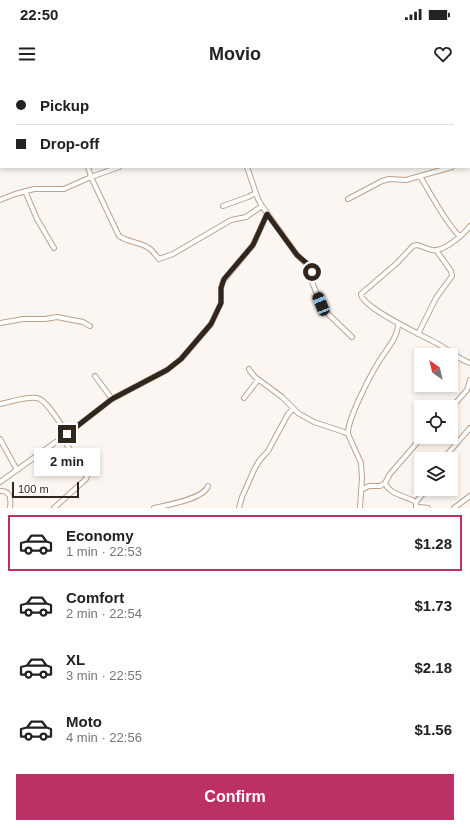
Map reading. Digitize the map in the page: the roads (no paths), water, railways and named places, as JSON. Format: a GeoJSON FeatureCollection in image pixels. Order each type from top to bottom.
{"type":"FeatureCollection","features":[{"type":"Feature","properties":{"kind":"street"},"geometry":{"type":"LineString","coordinates":[[146,80],[156,80]]}},
{"type":"Feature","properties":{"kind":"street"},"geometry":{"type":"LineString","coordinates":[[88,168],[91,177],[119,236],[123,239],[147,247],[160,259],[180,251],[231,220],[246,217],[262,206]]}},
{"type":"Feature","properties":{"kind":"street"},"geometry":{"type":"LineString","coordinates":[[0,200],[34,189],[64,189],[116,168]]}},
{"type":"Feature","properties":{"kind":"street"},"geometry":{"type":"LineString","coordinates":[[247,168],[256,193],[267,214],[297,255],[312,269],[312,282],[321,307],[352,337]]}},
{"type":"Feature","properties":{"kind":"street"},"geometry":{"type":"LineString","coordinates":[[348,198],[382,181],[389,179],[406,180],[448,168]]}},
{"type":"Feature","properties":{"kind":"street"},"geometry":{"type":"LineString","coordinates":[[420,176],[444,216],[456,234],[460,236]]}},
{"type":"Feature","properties":{"kind":"street"},"geometry":{"type":"LineString","coordinates":[[25,191],[37,219],[54,248]]}},
{"type":"Feature","properties":{"kind":"street"},"geometry":{"type":"LineString","coordinates":[[223,206],[256,193]]}},
{"type":"Feature","properties":{"kind":"street"},"geometry":{"type":"LineString","coordinates":[[0,482],[67,434],[112,399],[149,380],[175,364],[210,326],[221,303],[221,288],[224,279],[253,245],[267,214]]}},
{"type":"Feature","properties":{"kind":"street"},"geometry":{"type":"LineString","coordinates":[[470,226],[450,244],[436,250],[430,250],[417,245],[413,246],[397,263],[361,294],[361,297],[367,303],[398,324],[440,345],[458,358],[470,364]]}},
{"type":"Feature","properties":{"kind":"street"},"geometry":{"type":"LineString","coordinates":[[418,334],[436,298],[452,276],[451,271],[436,250]]}},
{"type":"Feature","properties":{"kind":"street"},"geometry":{"type":"LineString","coordinates":[[0,323],[23,319],[46,319],[57,317],[83,322],[90,326]]}},
{"type":"Feature","properties":{"kind":"street"},"geometry":{"type":"LineString","coordinates":[[360,508],[362,478],[361,463],[348,434],[349,425],[378,364],[396,333],[398,324]]}},
{"type":"Feature","properties":{"kind":"street"},"geometry":{"type":"LineString","coordinates":[[249,369],[251,374],[282,397],[293,409],[314,422],[348,434]]}},
{"type":"Feature","properties":{"kind":"street"},"geometry":{"type":"LineString","coordinates":[[95,376],[112,399]]}},
{"type":"Feature","properties":{"kind":"street"},"geometry":{"type":"LineString","coordinates":[[244,398],[258,380]]}},
{"type":"Feature","properties":{"kind":"street"},"geometry":{"type":"LineString","coordinates":[[458,400],[467,390],[470,380]]}},
{"type":"Feature","properties":{"kind":"street"},"geometry":{"type":"LineString","coordinates":[[0,404],[38,398],[50,410],[67,434]]}},
{"type":"Feature","properties":{"kind":"street"},"geometry":{"type":"LineString","coordinates":[[239,508],[242,497],[254,470],[259,461],[268,451],[288,414],[293,409]]}},
{"type":"Feature","properties":{"kind":"street"},"geometry":{"type":"LineString","coordinates":[[449,452],[470,428]]}},
{"type":"Feature","properties":{"kind":"street"},"geometry":{"type":"LineString","coordinates":[[54,508],[86,480],[87,477],[62,437]]}},
{"type":"Feature","properties":{"kind":"street"},"geometry":{"type":"LineString","coordinates":[[0,439],[17,470]]}},
{"type":"Feature","properties":{"kind":"street"},"geometry":{"type":"LineString","coordinates":[[361,490],[369,486],[380,486],[385,483],[390,474],[416,444]]}},
{"type":"Feature","properties":{"kind":"street"},"geometry":{"type":"LineString","coordinates":[[385,483],[386,486],[398,495],[416,502]]}},
{"type":"Feature","properties":{"kind":"street"},"geometry":{"type":"LineString","coordinates":[[154,508],[174,504],[201,495],[208,486]]}},
{"type":"Feature","properties":{"kind":"street"},"geometry":{"type":"LineString","coordinates":[[0,491],[3,491],[10,496],[10,508]]}},
{"type":"Feature","properties":{"kind":"street"},"geometry":{"type":"LineString","coordinates":[[416,502],[422,496]]}},
{"type":"Feature","properties":{"kind":"street"},"geometry":{"type":"LineString","coordinates":[[454,508],[470,496]]}},
{"type":"Feature","properties":{"kind":"street"},"geometry":{"type":"LineString","coordinates":[[416,502],[417,508],[428,508]]}}]}
